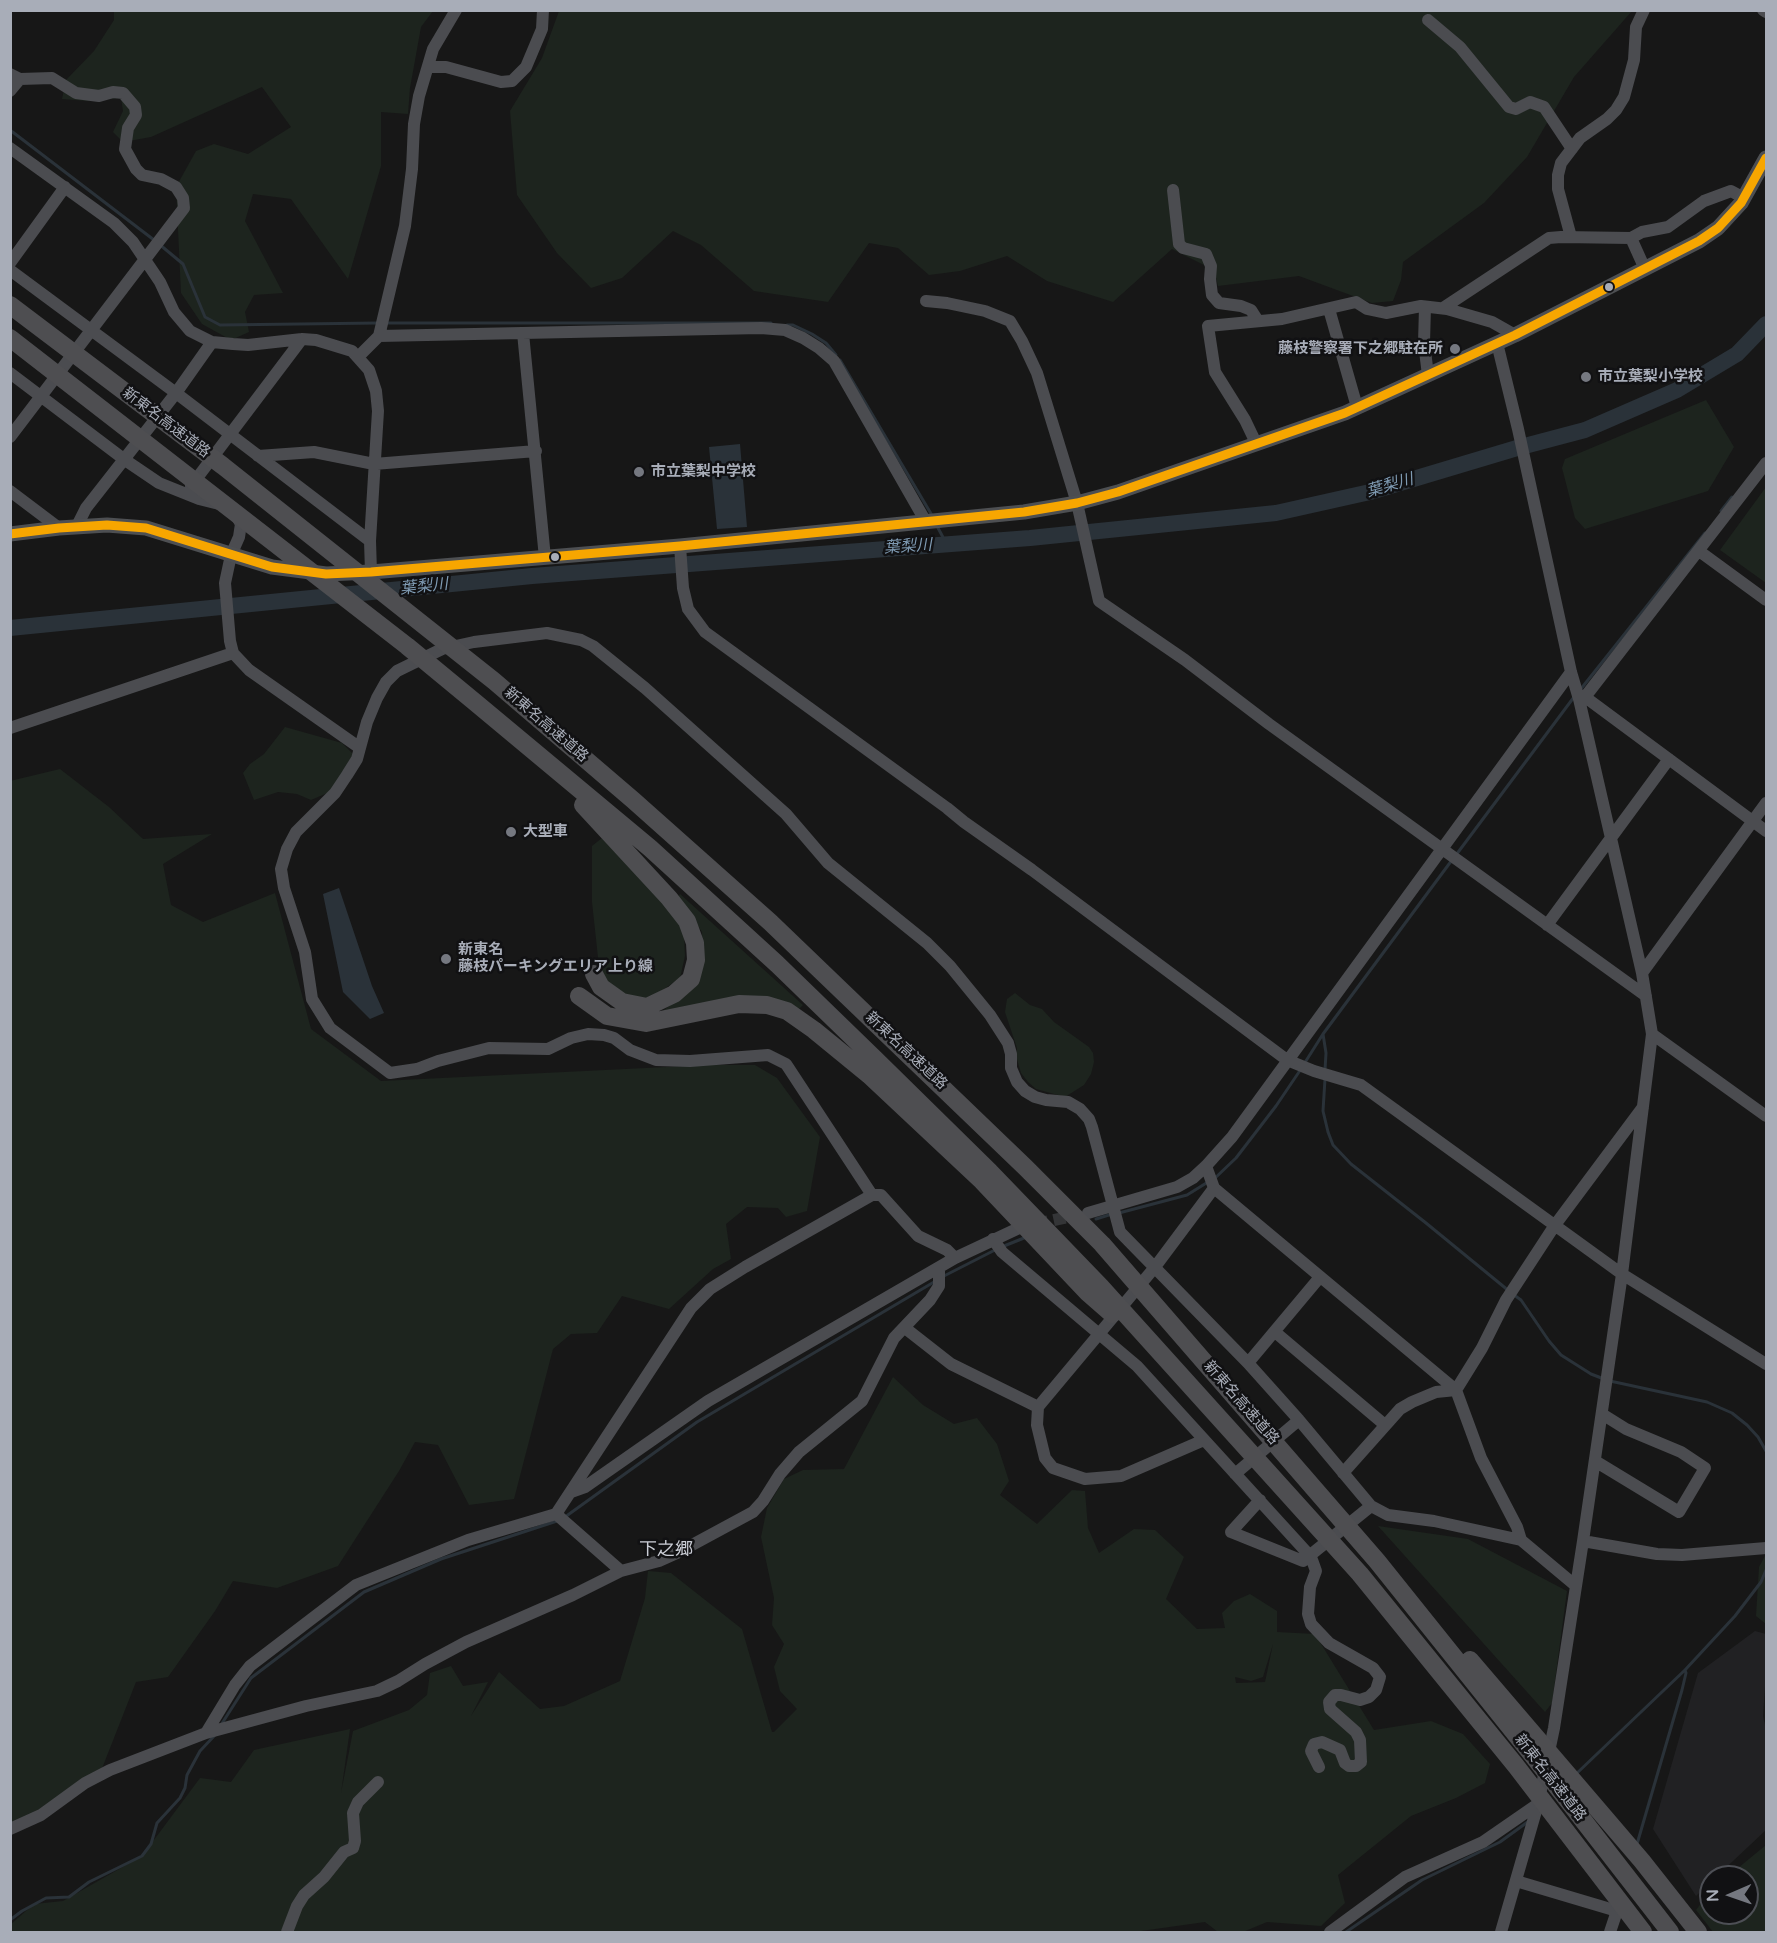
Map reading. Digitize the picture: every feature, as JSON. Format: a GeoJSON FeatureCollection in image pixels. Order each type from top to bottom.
{"type":"FeatureCollection","features":[{"type":"Feature","properties":{"kind":"highway","name":"新東名高速道路"},"geometry":{"type":"LineString","coordinates":[[10,305],[232,473],[494,681],[624,792],[770,922],[1025,1167],[1102,1244],[1377,1561],[1424,1619],[1472,1670],[1670,1932]]}},
{"type":"Feature","properties":{"kind":"highway","name":"新東名高速道路"},"geometry":{"type":"LineString","coordinates":[[10,338],[476,703],[650,848],[777,963],[986,1177],[1101,1287],[1360,1574],[1449,1681],[1643,1932]]}},
{"type":"Feature","properties":{"kind":"highway"},"geometry":{"type":"LineString","coordinates":[[537,755],[669,898],[687,921],[695,943],[696,960],[691,979],[674,994],[647,1006],[622,1002],[601,987],[594,974]]}},
{"type":"Feature","properties":{"kind":"highway"},"geometry":{"type":"LineString","coordinates":[[579,996],[607,1016],[646,1023],[739,1005],[767,1005],[787,1011],[814,1030],[868,1075],[986,1177]]}},
{"type":"Feature","properties":{"kind":"highway"},"geometry":{"type":"LineString","coordinates":[[1472,1670],[1642,1861],[1698,1932]]}},
{"type":"Feature","properties":{"kind":"main road"},"geometry":{"type":"LineString","coordinates":[[10,534],[77,526],[106,525],[146,528],[272,567],[310,573],[371,572],[680,546],[1078,507],[1357,407],[1515,335],[1699,241],[1718,228],[1744,198],[1767,158]]}},
{"type":"Feature","properties":{"kind":"street"},"geometry":{"type":"LineString","coordinates":[[358,357],[379,336],[405,226],[412,169],[414,124],[419,96],[433,49],[456,10]]}},
{"type":"Feature","properties":{"kind":"street"},"geometry":{"type":"LineString","coordinates":[[429,67],[446,67],[501,82],[512,81],[526,67],[542,29],[543,10]]}},
{"type":"Feature","properties":{"kind":"street"},"geometry":{"type":"LineString","coordinates":[[1571,237],[1558,189],[1561,163],[1580,138],[1607,119],[1624,97],[1634,60],[1636,27],[1644,10]]}},
{"type":"Feature","properties":{"kind":"street"},"geometry":{"type":"LineString","coordinates":[[1428,20],[1460,47],[1509,107],[1516,109],[1530,102],[1544,107],[1572,149]]}},
{"type":"Feature","properties":{"kind":"street"},"geometry":{"type":"LineString","coordinates":[[10,91],[15,76],[52,78],[76,93],[99,96],[113,92],[123,93],[135,107],[136,115],[128,128],[125,149],[135,169],[142,175],[161,179],[176,187],[183,198],[184,208],[10,437]]}},
{"type":"Feature","properties":{"kind":"street"},"geometry":{"type":"LineString","coordinates":[[10,148],[114,224],[134,242],[160,282],[174,312],[190,331],[212,342],[248,345],[302,339],[316,340],[352,351],[358,357],[369,370],[376,391],[378,411],[370,541],[371,572]]}},
{"type":"Feature","properties":{"kind":"street"},"geometry":{"type":"LineString","coordinates":[[10,263],[65,187]]}},
{"type":"Feature","properties":{"kind":"street"},"geometry":{"type":"LineString","coordinates":[[1173,190],[1179,244],[1183,248],[1206,254],[1210,266],[1212,295],[1220,303],[1251,310],[1258,321]]}},
{"type":"Feature","properties":{"kind":"street"},"geometry":{"type":"LineString","coordinates":[[1443,308],[1549,238],[1630,238],[1642,232],[1668,227],[1704,201],[1731,191],[1744,198]]}},
{"type":"Feature","properties":{"kind":"street"},"geometry":{"type":"LineString","coordinates":[[1630,238],[1645,269]]}},
{"type":"Feature","properties":{"kind":"street"},"geometry":{"type":"LineString","coordinates":[[10,270],[370,541]]}},
{"type":"Feature","properties":{"kind":"street"},"geometry":{"type":"LineString","coordinates":[[926,301],[985,311],[1010,321],[1022,341],[1037,373],[1078,507],[1099,601],[1185,660],[1441,849],[1646,996]]}},
{"type":"Feature","properties":{"kind":"street"},"geometry":{"type":"LineString","coordinates":[[1256,443],[1245,420],[1215,372],[1208,326],[1282,319],[1356,302],[1367,309],[1386,313],[1425,307],[1443,308],[1492,322],[1515,335]]}},
{"type":"Feature","properties":{"kind":"street"},"geometry":{"type":"LineString","coordinates":[[1425,307],[1424,343],[1428,375]]}},
{"type":"Feature","properties":{"kind":"street"},"geometry":{"type":"LineString","coordinates":[[1329,309],[1357,407]]}},
{"type":"Feature","properties":{"kind":"street"},"geometry":{"type":"LineString","coordinates":[[379,336],[760,328],[785,330],[819,348],[834,362],[926,522]]}},
{"type":"Feature","properties":{"kind":"street"},"geometry":{"type":"LineString","coordinates":[[523,333],[545,558]]}},
{"type":"Feature","properties":{"kind":"street"},"geometry":{"type":"LineString","coordinates":[[185,494],[302,339]]}},
{"type":"Feature","properties":{"kind":"street"},"geometry":{"type":"LineString","coordinates":[[77,526],[86,508],[176,393],[212,342]]}},
{"type":"Feature","properties":{"kind":"street"},"geometry":{"type":"LineString","coordinates":[[1497,343],[1571,672],[1582,698],[1642,974],[1652,1034],[1622,1274],[1554,1728],[1538,1804],[1501,1932]]}},
{"type":"Feature","properties":{"kind":"street"},"geometry":{"type":"LineString","coordinates":[[10,373],[159,483],[217,504],[237,515],[241,524],[239,537],[231,555],[225,583],[233,654],[249,670],[360,748]]}},
{"type":"Feature","properties":{"kind":"street"},"geometry":{"type":"LineString","coordinates":[[258,456],[314,452],[374,464],[536,451]]}},
{"type":"Feature","properties":{"kind":"street"},"geometry":{"type":"LineString","coordinates":[[1582,698],[1767,463]]}},
{"type":"Feature","properties":{"kind":"street"},"geometry":{"type":"LineString","coordinates":[[10,491],[59,528]]}},
{"type":"Feature","properties":{"kind":"street"},"geometry":{"type":"LineString","coordinates":[[680,546],[683,588],[688,609],[705,632],[1032,870],[1287,1060],[1361,1085],[1622,1274],[1767,1364]]}},
{"type":"Feature","properties":{"kind":"street"},"geometry":{"type":"LineString","coordinates":[[1699,551],[1767,600]]}},
{"type":"Feature","properties":{"kind":"street"},"geometry":{"type":"LineString","coordinates":[[872,1195],[786,1064],[768,1055],[690,1061],[656,1060],[630,1050],[614,1038],[588,1034],[571,1038],[548,1049],[489,1048],[438,1061],[417,1069],[390,1073],[330,1028],[312,999],[305,952],[284,888],[282,869],[287,849],[296,832],[335,793],[357,759],[367,722],[386,682],[397,671],[442,649],[474,642],[547,633],[581,640],[593,646],[645,688],[786,814],[828,863],[927,943],[950,966],[990,1015],[1008,1043],[1011,1068],[1017,1082],[1025,1091],[1035,1097],[1074,1104],[1089,1119],[1120,1232],[1248,1363],[1371,1506],[1388,1515],[1434,1521],[1521,1540],[1576,1586]]}},
{"type":"Feature","properties":{"kind":"street"},"geometry":{"type":"LineString","coordinates":[[10,728],[233,654]]}},
{"type":"Feature","properties":{"kind":"street"},"geometry":{"type":"LineString","coordinates":[[1088,1213],[1177,1187],[1193,1178],[1232,1137],[1571,672]]}},
{"type":"Feature","properties":{"kind":"street"},"geometry":{"type":"LineString","coordinates":[[1582,698],[1767,831]]}},
{"type":"Feature","properties":{"kind":"street"},"geometry":{"type":"LineString","coordinates":[[1547,925],[1669,759]]}},
{"type":"Feature","properties":{"kind":"street"},"geometry":{"type":"LineString","coordinates":[[1642,974],[1767,803]]}},
{"type":"Feature","properties":{"kind":"street"},"geometry":{"type":"LineString","coordinates":[[1652,1034],[1767,1116]]}},
{"type":"Feature","properties":{"kind":"street"},"geometry":{"type":"LineString","coordinates":[[1456,1390],[1482,1348],[1506,1300],[1555,1225],[1644,1106]]}},
{"type":"Feature","properties":{"kind":"street"},"geometry":{"type":"LineString","coordinates":[[1206,1166],[1214,1188],[1456,1390],[1478,1451],[1517,1527],[1521,1540]]}},
{"type":"Feature","properties":{"kind":"street"},"geometry":{"type":"LineString","coordinates":[[1204,1440],[1122,1476],[1085,1479],[1053,1468],[1045,1458],[1037,1425],[1038,1407],[1155,1267],[1214,1188]]}},
{"type":"Feature","properties":{"kind":"street"},"geometry":{"type":"LineString","coordinates":[[206,1733],[235,1685],[250,1666],[356,1585],[468,1540],[556,1514],[674,1332],[710,1289],[872,1195],[881,1195],[918,1236],[947,1250],[955,1258]]}},
{"type":"Feature","properties":{"kind":"street"},"geometry":{"type":"LineString","coordinates":[[571,1492],[585,1487],[708,1401],[955,1258],[1019,1228]]}},
{"type":"Feature","properties":{"kind":"street"},"geometry":{"type":"LineString","coordinates":[[993,1239],[1002,1252],[1137,1366],[1311,1557],[1316,1571],[1310,1587],[1308,1614],[1311,1624],[1329,1643],[1373,1668],[1380,1677],[1376,1690],[1369,1697],[1360,1700],[1335,1695],[1329,1702],[1330,1709],[1356,1732],[1360,1740],[1361,1762],[1356,1766],[1349,1766],[1340,1750],[1322,1742],[1314,1744],[1311,1750],[1319,1767]]}},
{"type":"Feature","properties":{"kind":"street"},"geometry":{"type":"LineString","coordinates":[[10,1829],[41,1815],[110,1770],[206,1733],[306,1706],[377,1691],[466,1642],[573,1595],[621,1571],[669,1556],[753,1512],[799,1452],[862,1401],[894,1338],[930,1300],[939,1286],[939,1269]]}},
{"type":"Feature","properties":{"kind":"street"},"geometry":{"type":"LineString","coordinates":[[1248,1363],[1320,1277]]}},
{"type":"Feature","properties":{"kind":"street"},"geometry":{"type":"LineString","coordinates":[[905,1328],[951,1364],[1038,1407]]}},
{"type":"Feature","properties":{"kind":"street"},"geometry":{"type":"LineString","coordinates":[[1275,1332],[1385,1425]]}},
{"type":"Feature","properties":{"kind":"street"},"geometry":{"type":"LineString","coordinates":[[1343,1473],[1400,1409],[1436,1392],[1456,1390]]}},
{"type":"Feature","properties":{"kind":"street"},"geometry":{"type":"LineString","coordinates":[[1595,1461],[1679,1512],[1705,1468],[1681,1452],[1626,1429],[1602,1414]]}},
{"type":"Feature","properties":{"kind":"street"},"geometry":{"type":"LineString","coordinates":[[1235,1474],[1299,1420]]}},
{"type":"Feature","properties":{"kind":"street"},"geometry":{"type":"LineString","coordinates":[[1260,1500],[1232,1532],[1303,1561],[1311,1557],[1371,1506]]}},
{"type":"Feature","properties":{"kind":"street"},"geometry":{"type":"LineString","coordinates":[[556,1514],[621,1571]]}},
{"type":"Feature","properties":{"kind":"street"},"geometry":{"type":"LineString","coordinates":[[1583,1541],[1657,1554],[1682,1555],[1767,1548]]}},
{"type":"Feature","properties":{"kind":"street"},"geometry":{"type":"LineString","coordinates":[[287,1932],[304,1894],[324,1877],[344,1852],[353,1848],[355,1841],[353,1813],[358,1802],[378,1782]]}},
{"type":"Feature","properties":{"kind":"street"},"geometry":{"type":"LineString","coordinates":[[1330,1932],[1405,1877],[1483,1842],[1538,1804]]}},
{"type":"Feature","properties":{"kind":"street"},"geometry":{"type":"LineString","coordinates":[[1516,1881],[1617,1911],[1610,1932]]}},
{"type":"Feature","properties":{"kind":"shaded area"},"geometry":{"type":"Polygon","coordinates":[[[114,11],[433,11],[421,27],[410,88],[408,114],[381,112],[381,166],[348,279],[291,199],[253,194],[245,221],[283,293],[254,295],[245,312],[249,332],[231,340],[202,324],[181,293],[176,187],[196,151],[214,144],[248,154],[291,127],[262,87],[151,137],[123,142],[113,132],[123,111],[121,98],[88,101],[62,99],[66,80],[94,51],[114,20],[114,11]]]}},
{"type":"Feature","properties":{"kind":"shaded area"},"geometry":{"type":"Polygon","coordinates":[[[559,11],[1632,11],[1574,77],[1527,157],[1484,203],[1403,262],[1401,280],[1393,301],[1372,303],[1299,276],[1218,286],[1214,270],[1172,249],[1113,302],[1047,281],[1007,256],[960,271],[929,275],[898,248],[869,243],[828,302],[754,291],[701,245],[673,231],[622,278],[591,288],[557,253],[517,195],[510,111],[542,58],[559,11]]]}},
{"type":"Feature","properties":{"kind":"shaded area"},"geometry":{"type":"Polygon","coordinates":[[[1706,400],[1734,447],[1708,491],[1585,529],[1575,518],[1562,468],[1565,459],[1706,400]]]}},
{"type":"Feature","properties":{"kind":"shaded area"},"geometry":{"type":"Polygon","coordinates":[[[740,444],[747,527],[717,529],[709,447],[740,444]]]}},
{"type":"Feature","properties":{"kind":"shaded area"},"geometry":{"type":"Polygon","coordinates":[[[1766,487],[1766,583],[1720,550],[1766,487]]]}},
{"type":"Feature","properties":{"kind":"shaded area"},"geometry":{"type":"Polygon","coordinates":[[[285,727],[342,743],[353,754],[332,791],[311,800],[297,794],[278,792],[254,800],[243,773],[250,764],[264,754],[285,727]]]}},
{"type":"Feature","properties":{"kind":"shaded area"},"geometry":{"type":"Polygon","coordinates":[[[60,769],[109,807],[143,839],[212,834],[163,864],[171,905],[203,922],[275,893],[311,1029],[381,1081],[707,1065],[755,1065],[777,1078],[820,1137],[807,1211],[786,1217],[778,1208],[747,1207],[726,1224],[731,1259],[713,1269],[669,1309],[622,1296],[597,1333],[571,1334],[553,1349],[514,1499],[469,1505],[438,1445],[415,1442],[338,1566],[277,1588],[233,1581],[215,1611],[168,1677],[136,1682],[101,1771],[31,1817],[10,1826],[10,781],[60,769]]]}},
{"type":"Feature","properties":{"kind":"shaded area"},"geometry":{"type":"Polygon","coordinates":[[[602,838],[675,915],[684,934],[685,956],[680,978],[648,1000],[624,995],[600,976],[592,902],[592,846],[602,838]]]}},
{"type":"Feature","properties":{"kind":"shaded area"},"geometry":{"type":"Polygon","coordinates":[[[339,888],[372,986],[384,1013],[370,1019],[343,992],[323,894],[339,888]]]}},
{"type":"Feature","properties":{"kind":"shaded area"},"geometry":{"type":"Polygon","coordinates":[[[680,894],[803,1005],[799,1009],[661,1012],[694,988],[703,965],[702,932],[678,897],[680,894]]]}},
{"type":"Feature","properties":{"kind":"shaded area"},"geometry":{"type":"Polygon","coordinates":[[[1015,993],[1030,1005],[1042,1009],[1054,1022],[1089,1047],[1093,1053],[1094,1062],[1091,1074],[1084,1085],[1065,1097],[1036,1089],[1021,1073],[1016,1056],[1017,1048],[1005,1012],[1007,999],[1015,993]]]}},
{"type":"Feature","properties":{"kind":"shaded area"},"geometry":{"type":"Polygon","coordinates":[[[893,1377],[923,1405],[954,1424],[977,1418],[997,1444],[1009,1481],[1000,1495],[1037,1524],[1072,1490],[1085,1491],[1088,1528],[1099,1553],[1134,1529],[1155,1530],[1184,1557],[1166,1599],[1197,1629],[1225,1628],[1222,1613],[1234,1601],[1250,1594],[1277,1611],[1277,1632],[1315,1634],[1374,1730],[1431,1721],[1463,1734],[1490,1764],[1485,1783],[1456,1798],[1411,1816],[1338,1875],[1345,1903],[1321,1926],[1267,1922],[1243,1932],[1218,1932],[1205,1922],[1134,1932],[11,1932],[10,1925],[34,1904],[63,1901],[142,1856],[200,1778],[231,1782],[254,1750],[350,1729],[341,1793],[353,1731],[409,1710],[427,1695],[430,1673],[451,1666],[463,1686],[488,1682],[471,1716],[499,1672],[540,1709],[564,1706],[620,1681],[645,1598],[648,1571],[671,1573],[742,1629],[772,1732],[774,1732],[797,1709],[780,1691],[774,1667],[784,1644],[772,1625],[774,1598],[761,1537],[767,1508],[784,1479],[803,1470],[844,1469],[893,1377]],[[1273,1644],[1263,1677],[1251,1681],[1235,1677],[1236,1683],[1265,1682],[1273,1644]]]}},
{"type":"Feature","properties":{"kind":"shaded area"},"geometry":{"type":"Polygon","coordinates":[[[1378,1526],[1468,1539],[1567,1591],[1552,1703],[1545,1712],[1378,1526]]]}},
{"type":"Feature","properties":{"kind":"shaded area"},"geometry":{"type":"Polygon","coordinates":[[[1766,1554],[1766,1624],[1756,1616],[1759,1567],[1766,1554]]]}},
{"type":"Feature","properties":{"kind":"shaded area"},"geometry":{"type":"Polygon","coordinates":[[[1755,1631],[1766,1634],[1763,1716],[1766,1730],[1766,1830],[1729,1865],[1699,1865],[1699,1893],[1696,1896],[1653,1829],[1698,1673],[1755,1631]]]}},
{"type":"Feature","properties":{"kind":"shaded area"},"geometry":{"type":"Polygon","coordinates":[[[1766,1845],[1766,1932],[1713,1932],[1708,1925],[1759,1925],[1759,1865],[1742,1865],[1766,1845]]]}},
{"type":"Feature","properties":{"kind":"waterway"},"geometry":{"type":"LineString","coordinates":[[10,130],[154,240]]}},
{"type":"Feature","properties":{"kind":"waterway"},"geometry":{"type":"LineString","coordinates":[[159,244],[183,264],[205,317],[220,325],[378,323]]}},
{"type":"Feature","properties":{"kind":"waterway"},"geometry":{"type":"LineString","coordinates":[[385,323],[771,323]]}},
{"type":"Feature","properties":{"kind":"waterway","name":"葉梨川"},"geometry":{"type":"LineString","coordinates":[[10,628],[532,576],[1030,538],[1276,513],[1370,492],[1585,430],[1677,390],[1737,354],[1766,324]]}},
{"type":"Feature","properties":{"kind":"waterway"},"geometry":{"type":"LineString","coordinates":[[787,325],[793,325],[812,334],[826,343],[836,355]]}},
{"type":"Feature","properties":{"kind":"waterway"},"geometry":{"type":"LineString","coordinates":[[840,360],[933,517]]}},
{"type":"Feature","properties":{"kind":"waterway"},"geometry":{"type":"LineString","coordinates":[[1721,511],[1732,497]]}},
{"type":"Feature","properties":{"kind":"waterway"},"geometry":{"type":"LineString","coordinates":[[937,526],[946,543]]}},
{"type":"Feature","properties":{"kind":"waterway"},"geometry":{"type":"LineString","coordinates":[[1580,690],[1705,533]]}},
{"type":"Feature","properties":{"kind":"waterway"},"geometry":{"type":"LineString","coordinates":[[1456,855],[1574,697]]}},
{"type":"Feature","properties":{"kind":"waterway"},"geometry":{"type":"LineString","coordinates":[[1304,1064],[1323,1034],[1452,860]]}},
{"type":"Feature","properties":{"kind":"waterway"},"geometry":{"type":"LineString","coordinates":[[1323,1034],[1326,1053],[1325,1070]]}},
{"type":"Feature","properties":{"kind":"waterway"},"geometry":{"type":"LineString","coordinates":[[1214,1179],[1236,1158],[1301,1069]]}},
{"type":"Feature","properties":{"kind":"waterway"},"geometry":{"type":"LineString","coordinates":[[1325,1079],[1323,1111],[1333,1145],[1351,1164],[1509,1291]]}},
{"type":"Feature","properties":{"kind":"waterway"},"geometry":{"type":"LineString","coordinates":[[1119,1213],[1187,1195],[1208,1182]]}},
{"type":"Feature","properties":{"kind":"waterway"},"geometry":{"type":"LineString","coordinates":[[1096,1219],[1112,1214]]}},
{"type":"Feature","properties":{"kind":"waterway"},"geometry":{"type":"LineString","coordinates":[[1004,1246],[1024,1238]]}},
{"type":"Feature","properties":{"kind":"waterway"},"geometry":{"type":"LineString","coordinates":[[942,1277],[995,1250]]}},
{"type":"Feature","properties":{"kind":"waterway"},"geometry":{"type":"LineString","coordinates":[[565,1517],[697,1422],[934,1282]]}},
{"type":"Feature","properties":{"kind":"waterway"},"geometry":{"type":"LineString","coordinates":[[1514,1295],[1521,1300],[1561,1355],[1591,1374],[1604,1379]]}},
{"type":"Feature","properties":{"kind":"waterway"},"geometry":{"type":"LineString","coordinates":[[1610,1381],[1707,1402],[1732,1413],[1758,1437],[1766,1451]]}},
{"type":"Feature","properties":{"kind":"waterway"},"geometry":{"type":"LineString","coordinates":[[221,1725],[251,1678],[364,1592],[441,1559],[557,1521]]}},
{"type":"Feature","properties":{"kind":"waterway"},"geometry":{"type":"LineString","coordinates":[[1576,1774],[1685,1670],[1735,1616],[1761,1582],[1766,1570]]}},
{"type":"Feature","properties":{"kind":"waterway"},"geometry":{"type":"LineString","coordinates":[[1637,1844],[1682,1690],[1685,1670]]}},
{"type":"Feature","properties":{"kind":"waterway"},"geometry":{"type":"LineString","coordinates":[[10,1920],[46,1898],[69,1897],[89,1882],[142,1856],[151,1844],[157,1823],[180,1798],[185,1788],[187,1775],[200,1751],[216,1734]]}},
{"type":"Feature","properties":{"kind":"waterway"},"geometry":{"type":"LineString","coordinates":[[1346,1932],[1422,1880],[1500,1842],[1529,1821]]}},
{"type":"Feature","properties":{"kind":"tunnel"},"geometry":{"type":"LineString","coordinates":[[1036,1224],[1078,1215]]}},
{"type":"Feature","properties":{"kind":"transit line"},"geometry":{"type":"LineString","coordinates":[[10,534],[107,525],[146,528],[272,567],[326,574],[680,546],[1024,512],[1077,503],[1118,492],[1345,413],[1515,335],[1699,241],[1718,228],[1741,203],[1766,158]]}},
{"type":"Feature","properties":{"kind":"place","name":"藤枝警察署下之郷駐在所"},"geometry":{"type":"Point","coordinates":[1455,349]}},
{"type":"Feature","properties":{"kind":"place","name":"市立葉梨小学校"},"geometry":{"type":"Point","coordinates":[1586,377]}},
{"type":"Feature","properties":{"kind":"place","name":"市立葉梨中学校"},"geometry":{"type":"Point","coordinates":[639,472]}},
{"type":"Feature","properties":{"kind":"place","name":"大型車"},"geometry":{"type":"Point","coordinates":[511,832]}},
{"type":"Feature","properties":{"kind":"place","name":"新東名 藤枝パーキングエリア上り線"},"geometry":{"type":"Point","coordinates":[446,959]}},
{"type":"Feature","properties":{"kind":"district","name":"下之郷"},"geometry":{"type":"Point","coordinates":[666,1550]}}]}
